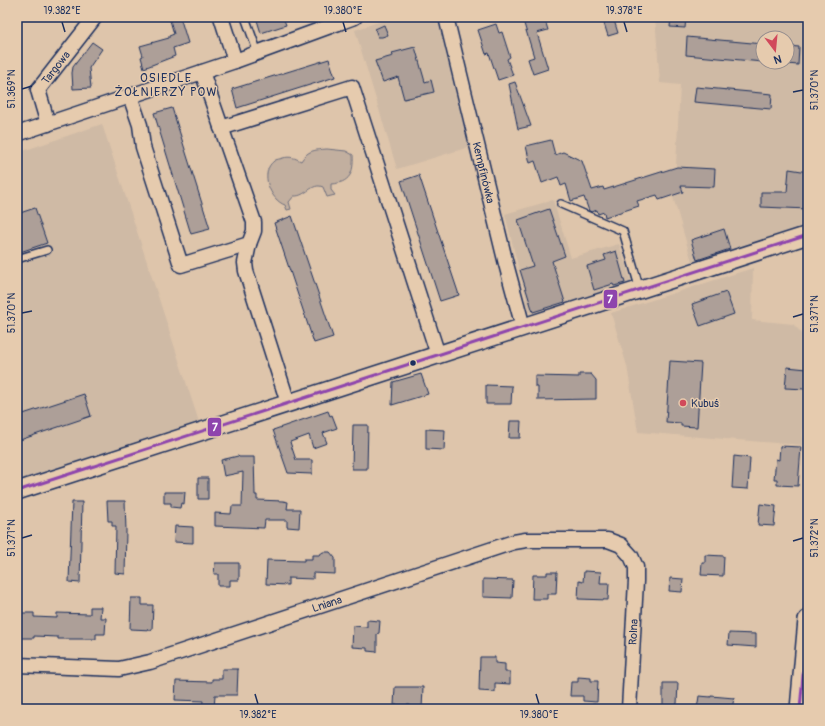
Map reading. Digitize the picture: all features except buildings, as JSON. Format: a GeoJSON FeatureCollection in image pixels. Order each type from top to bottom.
{"type":"FeatureCollection","features":[{"type":"Feature","properties":{"kind":"main road"},"geometry":{"type":"LineString","coordinates":[[800,709],[808,620]]}},
{"type":"Feature","properties":{"kind":"street","name":"Targowa"},"geometry":{"type":"LineString","coordinates":[[48,124],[38,90],[95,17]]}},
{"type":"Feature","properties":{"kind":"street"},"geometry":{"type":"LineString","coordinates":[[221,17],[235,61]]}},
{"type":"Feature","properties":{"kind":"street"},"geometry":{"type":"LineString","coordinates":[[17,134],[235,61],[356,17]]}},
{"type":"Feature","properties":{"kind":"street","name":"Kempfinówka"},"geometry":{"type":"LineString","coordinates":[[446,17],[502,249],[523,327]]}},
{"type":"Feature","properties":{"kind":"street"},"geometry":{"type":"LineString","coordinates":[[202,72],[254,222],[254,231],[249,244],[245,263],[246,271],[288,403]]}},
{"type":"Feature","properties":{"kind":"street"},"geometry":{"type":"LineString","coordinates":[[221,128],[352,87],[438,355]]}},
{"type":"Feature","properties":{"kind":"street"},"geometry":{"type":"LineString","coordinates":[[130,96],[140,126],[143,147],[181,265],[249,244]]}},
{"type":"Feature","properties":{"kind":"street"},"geometry":{"type":"LineString","coordinates":[[17,491],[808,235]]}},
{"type":"Feature","properties":{"kind":"street","name":"Lniana"},"geometry":{"type":"LineString","coordinates":[[17,665],[118,669],[150,662],[509,544],[526,540],[608,540],[621,545],[631,556]]}},
{"type":"Feature","properties":{"kind":"street","name":"Rolna"},"geometry":{"type":"LineString","coordinates":[[629,709],[636,581],[636,567],[631,556]]}},
{"type":"Feature","properties":{"kind":"lane"},"geometry":{"type":"LineString","coordinates":[[245,17],[258,53]]}},
{"type":"Feature","properties":{"kind":"lane"},"geometry":{"type":"LineString","coordinates":[[561,204],[623,232],[640,290]]}},
{"type":"Feature","properties":{"kind":"lane"},"geometry":{"type":"LineString","coordinates":[[17,259],[47,250]]}},
{"type":"Feature","properties":{"kind":"shaded area"},"geometry":{"type":"Polygon","coordinates":[[[393,17],[437,17],[469,147],[397,169],[355,30],[393,17]]]}},
{"type":"Feature","properties":{"kind":"shaded area"},"geometry":{"type":"Polygon","coordinates":[[[655,17],[808,17],[808,227],[693,265],[673,197],[675,185],[680,85],[660,83],[655,17]]]}},
{"type":"Feature","properties":{"kind":"shaded area"},"geometry":{"type":"Polygon","coordinates":[[[102,124],[199,422],[17,481],[17,153],[102,124]]]}},
{"type":"Feature","properties":{"kind":"shaded area"},"geometry":{"type":"Polygon","coordinates":[[[327,149],[346,151],[353,155],[353,167],[350,176],[343,182],[331,184],[331,190],[335,195],[327,197],[323,187],[316,186],[298,196],[294,196],[289,202],[291,209],[287,210],[285,205],[275,198],[268,185],[267,172],[270,166],[275,160],[286,157],[301,161],[312,151],[327,149]]]}},
{"type":"Feature","properties":{"kind":"shaded area"},"geometry":{"type":"Polygon","coordinates":[[[553,200],[571,258],[619,244],[632,284],[531,314],[526,308],[526,297],[505,214],[553,200]]]}},
{"type":"Feature","properties":{"kind":"shaded area"},"geometry":{"type":"Polygon","coordinates":[[[753,268],[752,320],[793,324],[808,339],[808,364],[802,445],[638,432],[627,366],[611,313],[753,268]]]}},
{"type":"Feature","properties":{"kind":"transit line","name":"7"},"geometry":{"type":"LineString","coordinates":[[17,491],[808,235]]}},
{"type":"Feature","properties":{"kind":"transit line","name":"7"},"geometry":{"type":"LineString","coordinates":[[800,709],[808,620]]}},
{"type":"Feature","properties":{"kind":"place","name":"Kubuś"},"geometry":{"type":"Point","coordinates":[683,403]}},
{"type":"Feature","properties":{"kind":"district","name":"OSIEDLE ŻOŁNIERZY POW"},"geometry":{"type":"Point","coordinates":[166,85]}}]}
